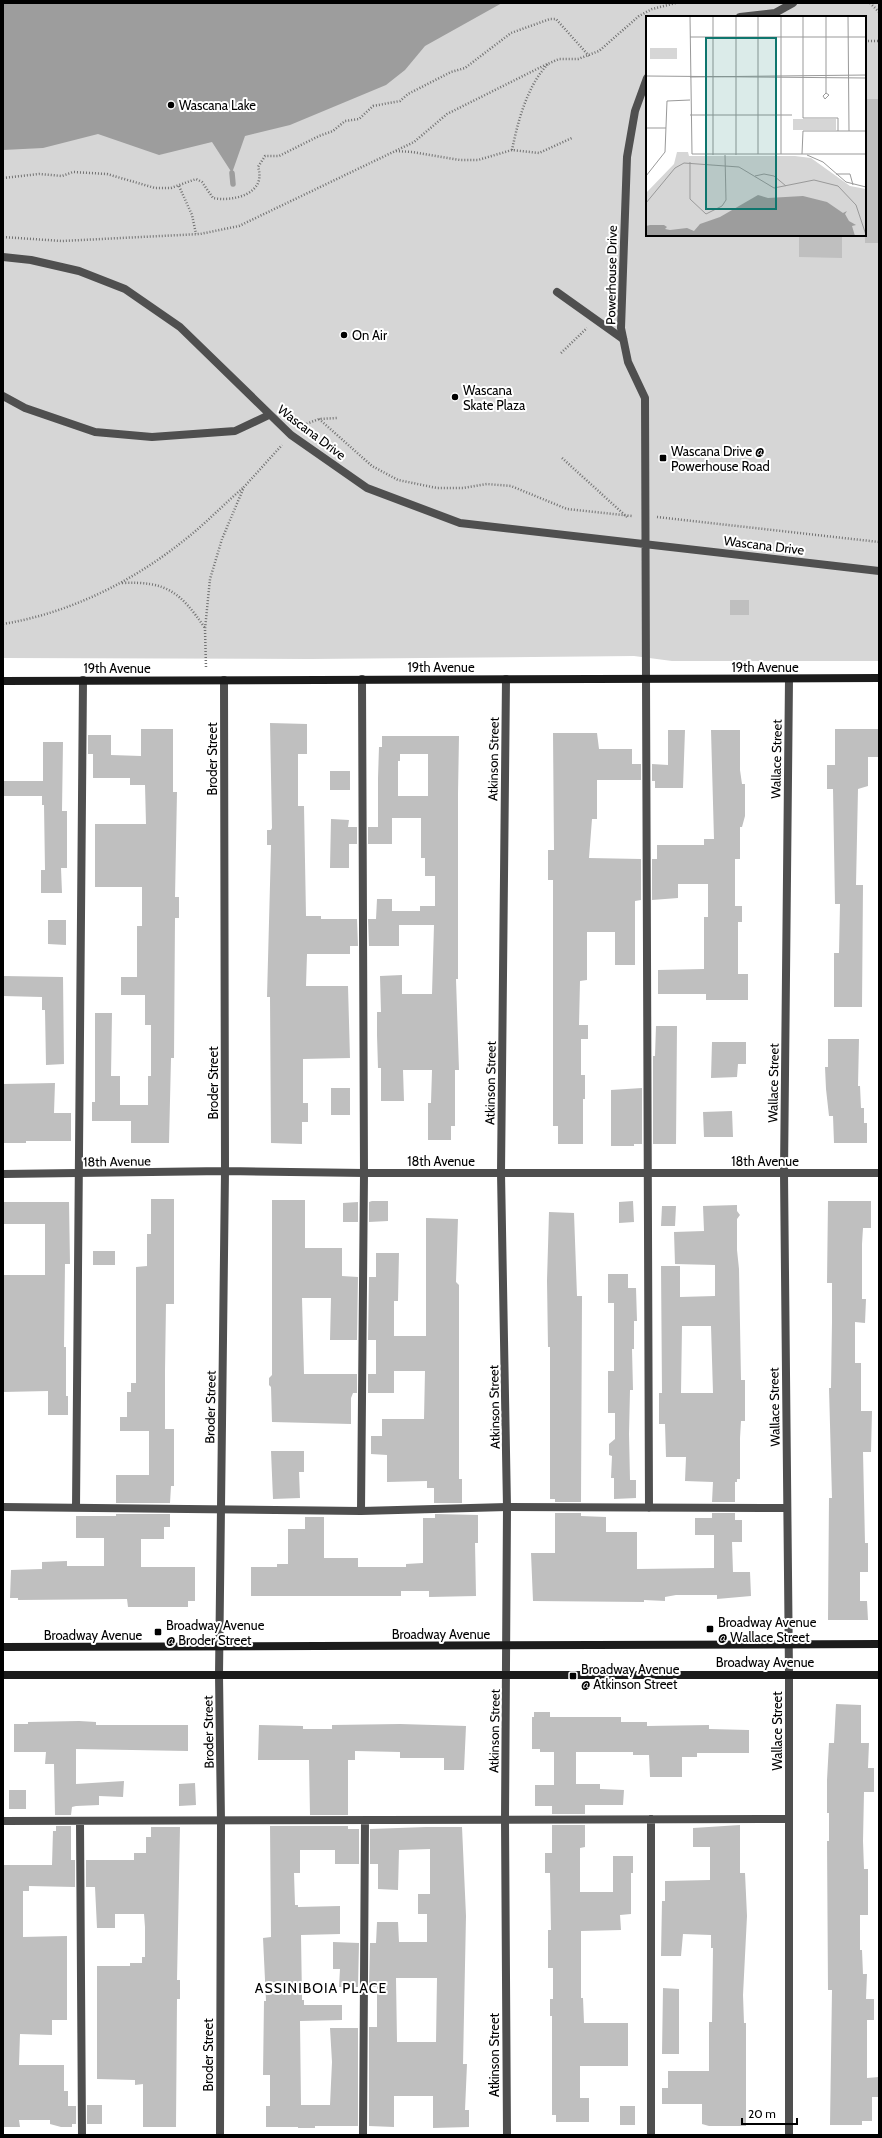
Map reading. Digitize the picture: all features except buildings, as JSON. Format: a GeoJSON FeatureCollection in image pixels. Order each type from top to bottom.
{"type":"FeatureCollection","features":[{"type":"Feature","properties":{"kind":"street"},"geometry":{"type":"LineString","coordinates":[[749,16],[775,13],[793,3]]}},
{"type":"Feature","properties":{"kind":"street","name":"Powerhouse Drive"},"geometry":{"type":"LineString","coordinates":[[645,543],[645,398],[628,362],[621,328],[627,157],[634,111],[646,81]]}},
{"type":"Feature","properties":{"kind":"street","name":"Wascana Drive"},"geometry":{"type":"LineString","coordinates":[[3,257],[31,260],[79,271],[125,289],[180,327],[291,435],[367,488],[460,524],[645,543],[879,571]]}},
{"type":"Feature","properties":{"kind":"street"},"geometry":{"type":"LineString","coordinates":[[557,292],[623,339]]}},
{"type":"Feature","properties":{"kind":"street"},"geometry":{"type":"LineString","coordinates":[[3,396],[25,408],[95,432],[152,437],[235,431],[269,415]]}},
{"type":"Feature","properties":{"kind":"street"},"geometry":{"type":"LineString","coordinates":[[645,543],[649,1508]]}},
{"type":"Feature","properties":{"kind":"street","name":"19th Avenue"},"geometry":{"type":"LineString","coordinates":[[3,681],[879,678]]}},
{"type":"Feature","properties":{"kind":"street","name":"Atkinson Street"},"geometry":{"type":"LineString","coordinates":[[506,679],[501,1173],[507,1507],[505,1820],[507,2135]]}},
{"type":"Feature","properties":{"kind":"street","name":"Wallace Street"},"geometry":{"type":"LineString","coordinates":[[789,679],[784,1173],[789,1645],[789,2135]]}},
{"type":"Feature","properties":{"kind":"street"},"geometry":{"type":"LineString","coordinates":[[76,1508],[83,680]]}},
{"type":"Feature","properties":{"kind":"street","name":"Broder Street"},"geometry":{"type":"LineString","coordinates":[[220,2135],[221,1821],[219,1676],[225,1172],[224,680]]}},
{"type":"Feature","properties":{"kind":"street"},"geometry":{"type":"LineString","coordinates":[[361,1512],[364,1173],[362,680]]}},
{"type":"Feature","properties":{"kind":"street","name":"18th Avenue"},"geometry":{"type":"LineString","coordinates":[[3,1174],[225,1172],[879,1173]]}},
{"type":"Feature","properties":{"kind":"street"},"geometry":{"type":"LineString","coordinates":[[3,1507],[361,1512],[507,1507],[787,1508]]}},
{"type":"Feature","properties":{"kind":"street","name":"Broadway Avenue"},"geometry":{"type":"LineString","coordinates":[[3,1647],[879,1644]]}},
{"type":"Feature","properties":{"kind":"street","name":"Broadway Avenue"},"geometry":{"type":"LineString","coordinates":[[3,1675],[879,1675]]}},
{"type":"Feature","properties":{"kind":"street"},"geometry":{"type":"LineString","coordinates":[[3,1821],[789,1819]]}},
{"type":"Feature","properties":{"kind":"street"},"geometry":{"type":"LineString","coordinates":[[363,2135],[365,1820]]}},
{"type":"Feature","properties":{"kind":"street"},"geometry":{"type":"LineString","coordinates":[[651,1820],[651,2135]]}},
{"type":"Feature","properties":{"kind":"street"},"geometry":{"type":"LineString","coordinates":[[80,1821],[82,2135]]}},
{"type":"Feature","properties":{"kind":"path"},"geometry":{"type":"LineString","coordinates":[[3,237],[62,241],[196,234],[239,226],[414,142],[447,114],[550,62],[559,58],[578,59],[599,51],[639,16],[676,3]]}},
{"type":"Feature","properties":{"kind":"path"},"geometry":{"type":"LineString","coordinates":[[870,3],[879,12]]}},
{"type":"Feature","properties":{"kind":"path"},"geometry":{"type":"LineString","coordinates":[[3,178],[39,174],[62,176],[72,172],[107,174],[154,188],[179,186],[196,179],[202,182],[213,198],[234,198],[245,195],[259,184],[260,178],[258,167],[265,156],[280,156],[319,136],[333,131],[345,121],[359,119],[373,106],[400,101],[408,94],[452,72],[465,68],[510,33],[550,19],[556,19],[563,25],[589,56]]}},
{"type":"Feature","properties":{"kind":"path"},"geometry":{"type":"LineString","coordinates":[[866,41],[879,41]]}},
{"type":"Feature","properties":{"kind":"path"},"geometry":{"type":"LineString","coordinates":[[512,150],[520,119],[536,80],[550,62]]}},
{"type":"Feature","properties":{"kind":"path"},"geometry":{"type":"LineString","coordinates":[[396,151],[412,152],[460,160],[478,160],[512,150],[539,153],[572,138]]}},
{"type":"Feature","properties":{"kind":"path"},"geometry":{"type":"LineString","coordinates":[[179,186],[192,215],[196,234]]}},
{"type":"Feature","properties":{"kind":"path"},"geometry":{"type":"LineString","coordinates":[[561,353],[596,320]]}},
{"type":"Feature","properties":{"kind":"path"},"geometry":{"type":"LineString","coordinates":[[3,624],[46,614],[83,601],[122,583],[182,542],[244,487],[291,435],[303,425],[318,419],[337,418]]}},
{"type":"Feature","properties":{"kind":"path"},"geometry":{"type":"LineString","coordinates":[[318,419],[372,466],[398,480],[437,488],[463,488],[487,484],[511,486],[567,509],[627,517],[645,516],[879,542]]}},
{"type":"Feature","properties":{"kind":"path"},"geometry":{"type":"LineString","coordinates":[[562,458],[627,517]]}},
{"type":"Feature","properties":{"kind":"path"},"geometry":{"type":"LineString","coordinates":[[206,680],[205,628],[210,579],[222,540],[244,487]]}},
{"type":"Feature","properties":{"kind":"path"},"geometry":{"type":"LineString","coordinates":[[122,583],[143,582],[166,587],[191,608],[205,628]]}},
{"type":"Feature","properties":{"kind":"shaded area"},"geometry":{"type":"Polygon","coordinates":[[[3,3],[879,3],[879,661],[672,661],[634,656],[310,659],[3,658],[3,3]]]}},
{"type":"Feature","properties":{"kind":"shaded area","name":"Wascana Lake"},"geometry":{"type":"Polygon","coordinates":[[[3,3],[502,3],[425,46],[405,70],[386,85],[290,125],[245,136],[232,173],[212,142],[159,155],[98,134],[43,148],[3,150],[3,3]]]}},
{"type":"Feature","properties":{"kind":"waterway"},"geometry":{"type":"LineString","coordinates":[[232,173],[233,184]]}},
{"type":"Feature","properties":{"kind":"place","name":"Wascana Lake"},"geometry":{"type":"Point","coordinates":[171,105]}},
{"type":"Feature","properties":{"kind":"place","name":"On Air"},"geometry":{"type":"Point","coordinates":[344,335]}},
{"type":"Feature","properties":{"kind":"place","name":"Wascana Skate Plaza"},"geometry":{"type":"Point","coordinates":[455,397]}},
{"type":"Feature","properties":{"kind":"place","name":"Wascana Drive @ Powerhouse Road"},"geometry":{"type":"Point","coordinates":[663,458]}},
{"type":"Feature","properties":{"kind":"place","name":"Broadway Avenue @ Wallace Street"},"geometry":{"type":"Point","coordinates":[710,1629]}},
{"type":"Feature","properties":{"kind":"place","name":"Broadway Avenue @ Broder Street"},"geometry":{"type":"Point","coordinates":[158,1632]}},
{"type":"Feature","properties":{"kind":"place","name":"Broadway Avenue @ Atkinson Street"},"geometry":{"type":"Point","coordinates":[573,1676]}},
{"type":"Feature","properties":{"kind":"district","name":"ASSINIBOIA PLACE"},"geometry":{"type":"Point","coordinates":[321,1988]}}]}
